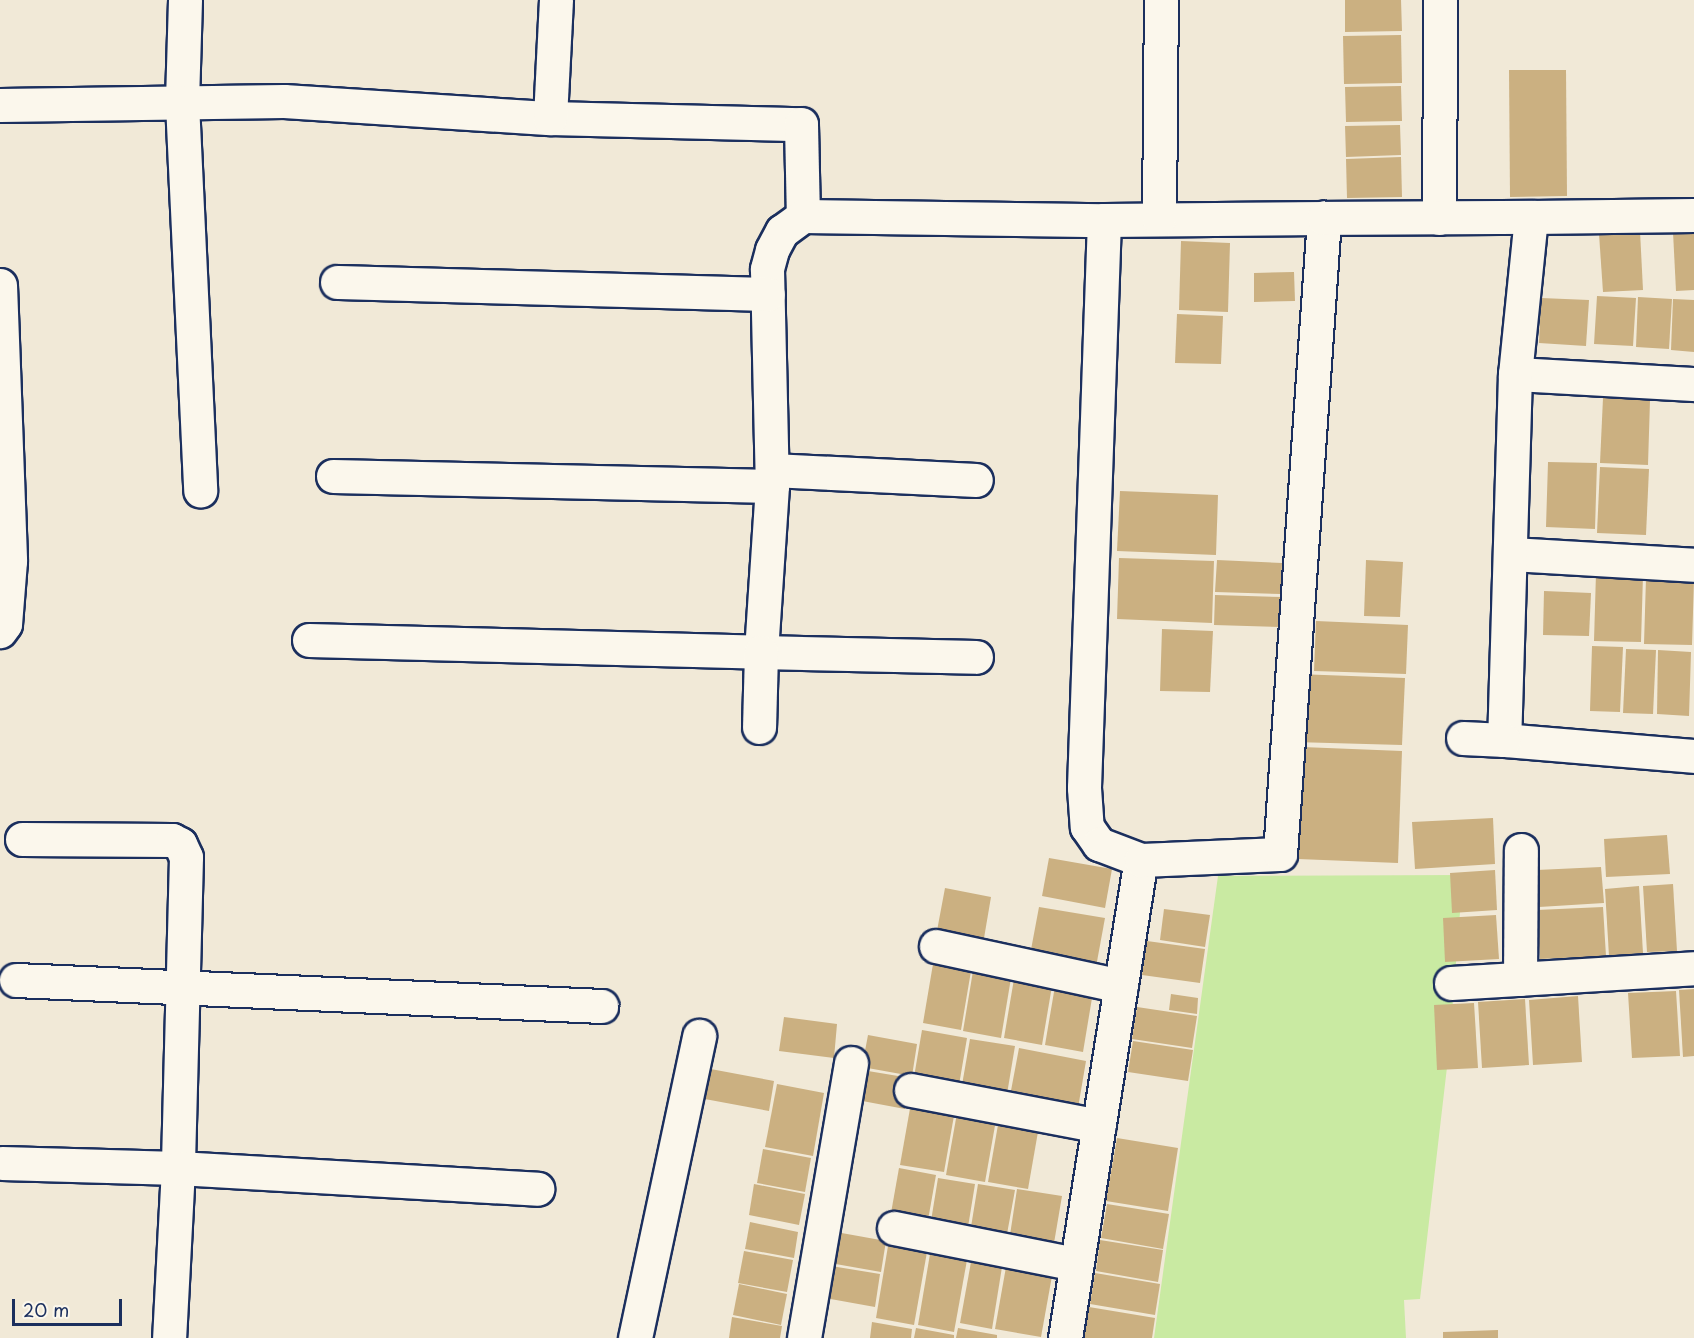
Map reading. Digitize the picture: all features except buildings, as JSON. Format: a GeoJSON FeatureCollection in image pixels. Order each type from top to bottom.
{"type":"FeatureCollection","features":[{"type":"Feature","properties":{"kind":"street"},"geometry":{"type":"LineString","coordinates":[[185,0],[183,103],[200,491]]}},
{"type":"Feature","properties":{"kind":"street"},"geometry":{"type":"LineString","coordinates":[[550,118],[556,0]]}},
{"type":"Feature","properties":{"kind":"street"},"geometry":{"type":"LineString","coordinates":[[1159,219],[1161,0]]}},
{"type":"Feature","properties":{"kind":"street"},"geometry":{"type":"LineString","coordinates":[[1438,218],[1440,0]]}},
{"type":"Feature","properties":{"kind":"street"},"geometry":{"type":"LineString","coordinates":[[0,105],[284,101],[550,118],[801,124],[803,216]]}},
{"type":"Feature","properties":{"kind":"street"},"geometry":{"type":"LineString","coordinates":[[759,727],[760,652],[772,478],[767,268],[771,250],[782,231],[803,216],[1104,220],[1694,215]]}},
{"type":"Feature","properties":{"kind":"street"},"geometry":{"type":"LineString","coordinates":[[1104,220],[1084,788],[1087,827],[1099,844],[1141,860],[1280,854],[1324,218]]}},
{"type":"Feature","properties":{"kind":"street"},"geometry":{"type":"LineString","coordinates":[[1504,740],[1515,374],[1531,218]]}},
{"type":"Feature","properties":{"kind":"street"},"geometry":{"type":"LineString","coordinates":[[337,282],[768,294]]}},
{"type":"Feature","properties":{"kind":"street"},"geometry":{"type":"LineString","coordinates":[[0,285],[10,561],[5,624],[0,631]]}},
{"type":"Feature","properties":{"kind":"street"},"geometry":{"type":"LineString","coordinates":[[1515,374],[1694,384]]}},
{"type":"Feature","properties":{"kind":"street"},"geometry":{"type":"LineString","coordinates":[[333,476],[976,480]]}},
{"type":"Feature","properties":{"kind":"street"},"geometry":{"type":"LineString","coordinates":[[1511,554],[1694,565]]}},
{"type":"Feature","properties":{"kind":"street"},"geometry":{"type":"LineString","coordinates":[[309,640],[976,657]]}},
{"type":"Feature","properties":{"kind":"street"},"geometry":{"type":"LineString","coordinates":[[1463,738],[1694,756]]}},
{"type":"Feature","properties":{"kind":"street"},"geometry":{"type":"LineString","coordinates":[[22,839],[172,840],[180,844],[186,857],[177,1168],[169,1338]]}},
{"type":"Feature","properties":{"kind":"street"},"geometry":{"type":"LineString","coordinates":[[1520,979],[1521,850]]}},
{"type":"Feature","properties":{"kind":"street"},"geometry":{"type":"LineString","coordinates":[[1065,1338],[1141,860]]}},
{"type":"Feature","properties":{"kind":"street"},"geometry":{"type":"LineString","coordinates":[[936,946],[1121,986]]}},
{"type":"Feature","properties":{"kind":"street"},"geometry":{"type":"LineString","coordinates":[[1451,983],[1694,968]]}},
{"type":"Feature","properties":{"kind":"street"},"geometry":{"type":"LineString","coordinates":[[16,980],[183,985],[601,1006]]}},
{"type":"Feature","properties":{"kind":"street"},"geometry":{"type":"LineString","coordinates":[[635,1338],[699,1036]]}},
{"type":"Feature","properties":{"kind":"street"},"geometry":{"type":"LineString","coordinates":[[804,1338],[851,1063]]}},
{"type":"Feature","properties":{"kind":"street"},"geometry":{"type":"LineString","coordinates":[[911,1090],[1099,1126]]}},
{"type":"Feature","properties":{"kind":"street"},"geometry":{"type":"LineString","coordinates":[[2,1163],[177,1168],[537,1189]]}},
{"type":"Feature","properties":{"kind":"street"},"geometry":{"type":"LineString","coordinates":[[894,1228],[1077,1264]]}},
{"type":"Feature","properties":{"kind":"green space"},"geometry":{"type":"Polygon","coordinates":[[[1463,875],[1449,1050],[1420,1299],[1404,1300],[1406,1338],[1154,1338],[1218,876],[1463,875]]]}}]}
